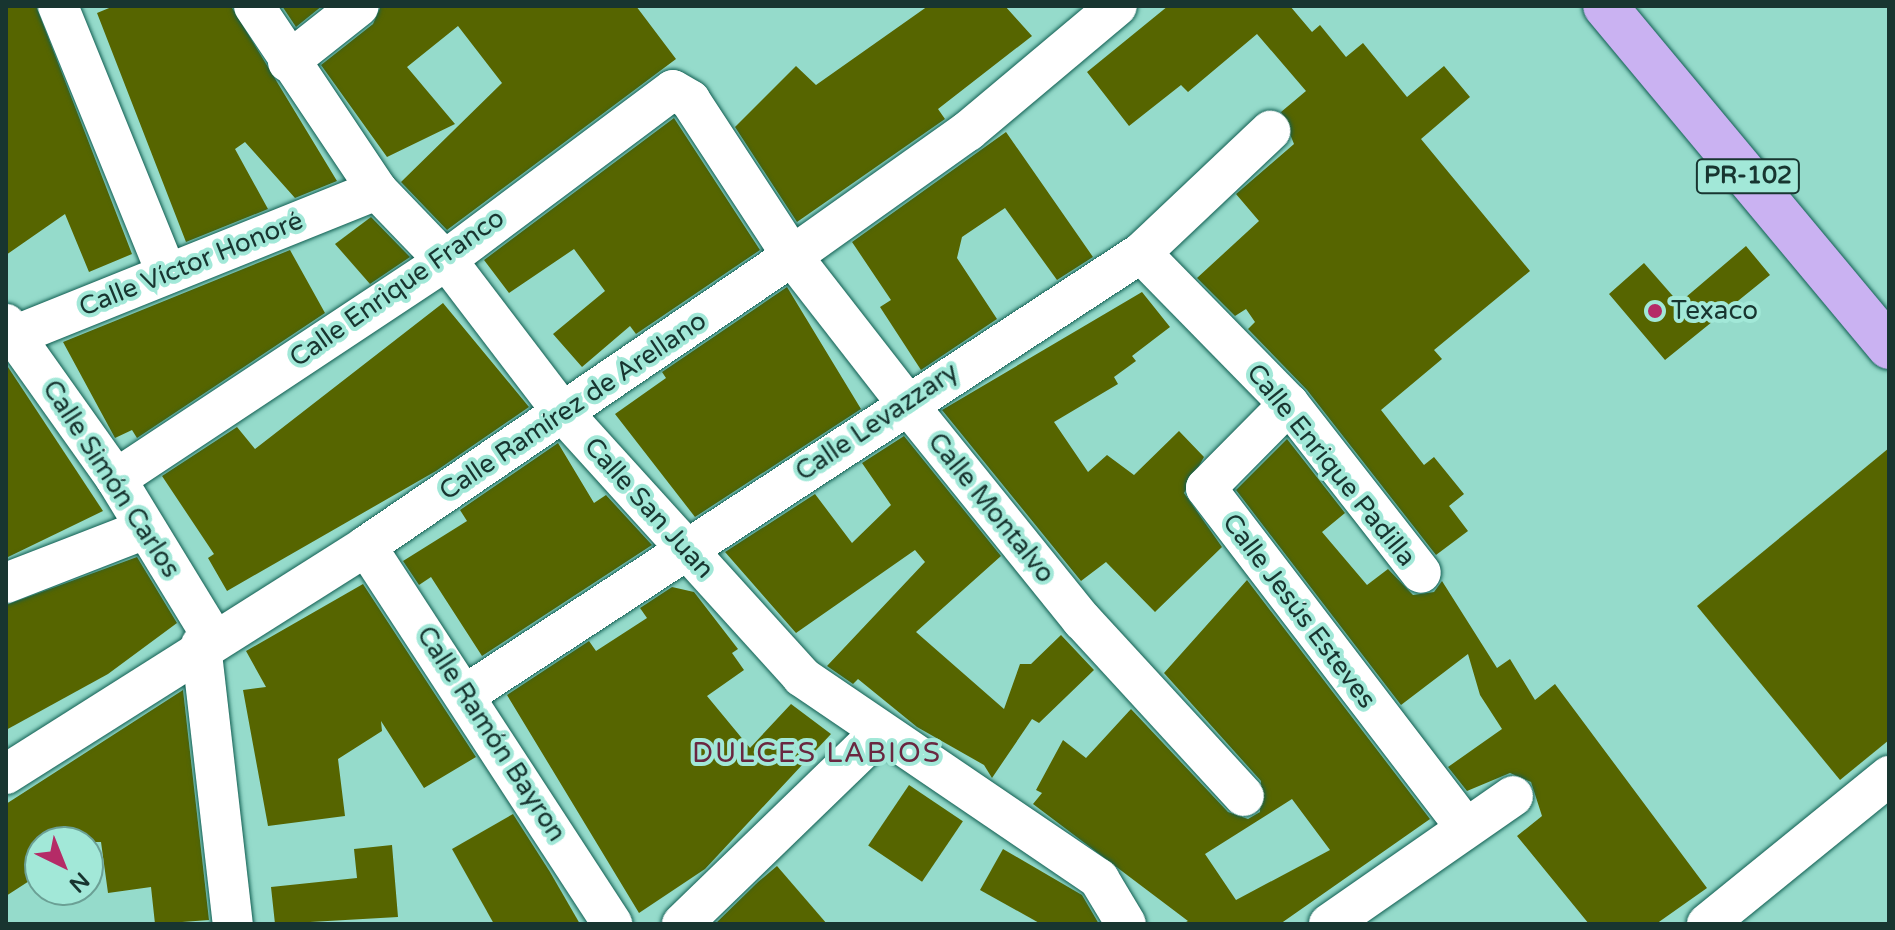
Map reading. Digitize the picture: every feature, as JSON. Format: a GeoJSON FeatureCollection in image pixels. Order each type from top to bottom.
{"type":"FeatureCollection","features":[{"type":"Feature","properties":{"kind":"main road","name":"PR-102"},"geometry":{"type":"LineString","coordinates":[[1605,6],[1889,347]]}},
{"type":"Feature","properties":{"kind":"street"},"geometry":{"type":"LineString","coordinates":[[58,6],[167,274]]}},
{"type":"Feature","properties":{"kind":"street","name":"Calle San Juan"},"geometry":{"type":"LineString","coordinates":[[254,6],[288,62],[377,190],[443,257],[563,413],[802,677],[877,735],[1099,879],[1126,924]]}},
{"type":"Feature","properties":{"kind":"street"},"geometry":{"type":"LineString","coordinates":[[288,62],[359,6]]}},
{"type":"Feature","properties":{"kind":"street","name":"Calle Ramírez de Arellano"},"geometry":{"type":"LineString","coordinates":[[6,774],[207,641],[366,546],[792,256],[968,131],[1117,6]]}},
{"type":"Feature","properties":{"kind":"street","name":"Calle Montalvo"},"geometry":{"type":"LineString","coordinates":[[673,90],[690,100],[792,256],[1082,620],[1244,796]]}},
{"type":"Feature","properties":{"kind":"street","name":"Calle Enrique Franco"},"geometry":{"type":"LineString","coordinates":[[116,479],[443,257],[673,90]]}},
{"type":"Feature","properties":{"kind":"street","name":"Calle Levazzary"},"geometry":{"type":"LineString","coordinates":[[468,693],[688,551],[905,401],[1141,253],[1270,131]]}},
{"type":"Feature","properties":{"kind":"street","name":"Calle Víctor Honoré"},"geometry":{"type":"LineString","coordinates":[[9,333],[377,190]]}},
{"type":"Feature","properties":{"kind":"street","name":"Calle Enrique Padilla"},"geometry":{"type":"LineString","coordinates":[[1141,253],[1289,404],[1421,573]]}},
{"type":"Feature","properties":{"kind":"street","name":"Calle Simón Carlos"},"geometry":{"type":"LineString","coordinates":[[9,333],[116,479],[207,641],[233,924]]}},
{"type":"Feature","properties":{"kind":"street","name":"Calle Jesús Esteves"},"geometry":{"type":"LineString","coordinates":[[1289,404],[1206,488],[1465,827]]}},
{"type":"Feature","properties":{"kind":"street"},"geometry":{"type":"LineString","coordinates":[[6,583],[145,529]]}},
{"type":"Feature","properties":{"kind":"street","name":"Calle Ramón Bayron"},"geometry":{"type":"LineString","coordinates":[[366,546],[468,693],[612,924]]}},
{"type":"Feature","properties":{"kind":"street"},"geometry":{"type":"LineString","coordinates":[[682,924],[877,735]]}},
{"type":"Feature","properties":{"kind":"street"},"geometry":{"type":"LineString","coordinates":[[1707,924],[1889,776]]}},
{"type":"Feature","properties":{"kind":"street"},"geometry":{"type":"LineString","coordinates":[[1329,924],[1513,796]]}},
{"type":"Feature","properties":{"kind":"building"},"geometry":{"type":"Polygon","coordinates":[[[6,6],[36,6],[132,254],[89,272],[65,214],[6,255],[6,6]]]}},
{"type":"Feature","properties":{"kind":"building"},"geometry":{"type":"Polygon","coordinates":[[[114,6],[231,6],[337,181],[295,198],[245,142],[235,149],[268,209],[186,242],[97,13],[114,6]]]}},
{"type":"Feature","properties":{"kind":"building"},"geometry":{"type":"Polygon","coordinates":[[[282,6],[322,6],[296,27],[282,6]]]}},
{"type":"Feature","properties":{"kind":"building"},"geometry":{"type":"Polygon","coordinates":[[[381,6],[636,6],[676,59],[447,230],[401,182],[502,83],[458,26],[407,67],[455,124],[387,157],[321,65],[373,24],[381,6]]]}},
{"type":"Feature","properties":{"kind":"building"},"geometry":{"type":"Polygon","coordinates":[[[928,6],[1005,6],[1032,36],[938,109],[945,119],[797,222],[735,127],[796,66],[816,85],[928,6]]]}},
{"type":"Feature","properties":{"kind":"building"},"geometry":{"type":"Polygon","coordinates":[[[1168,6],[1290,6],[1312,32],[1320,25],[1346,57],[1363,43],[1407,97],[1444,66],[1470,97],[1421,139],[1530,271],[1434,350],[1442,359],[1381,410],[1424,465],[1434,457],[1464,494],[1449,506],[1468,531],[1436,555],[1307,390],[1248,329],[1255,322],[1246,309],[1235,316],[1197,278],[1259,221],[1236,194],[1294,144],[1281,112],[1306,91],[1257,34],[1188,92],[1181,85],[1129,126],[1087,72],[1168,6]]]}},
{"type":"Feature","properties":{"kind":"building"},"geometry":{"type":"Polygon","coordinates":[[[674,118],[760,250],[636,334],[630,326],[582,367],[553,334],[605,291],[574,249],[509,293],[484,260],[674,118]]]}},
{"type":"Feature","properties":{"kind":"building"},"geometry":{"type":"Polygon","coordinates":[[[1006,132],[1093,257],[1057,280],[1005,208],[962,237],[957,258],[997,319],[921,370],[880,307],[891,300],[852,242],[1006,132]]]}},
{"type":"Feature","properties":{"kind":"building"},"geometry":{"type":"Polygon","coordinates":[[[371,217],[410,257],[370,284],[335,244],[371,217]]]}},
{"type":"Feature","properties":{"kind":"building"},"geometry":{"type":"Polygon","coordinates":[[[1746,246],[1770,275],[1665,360],[1609,294],[1644,263],[1679,303],[1746,246]]]}},
{"type":"Feature","properties":{"kind":"building"},"geometry":{"type":"Polygon","coordinates":[[[290,250],[325,313],[137,438],[132,430],[115,438],[63,342],[290,250]]]}},
{"type":"Feature","properties":{"kind":"building"},"geometry":{"type":"Polygon","coordinates":[[[787,287],[861,409],[695,517],[615,414],[666,378],[662,372],[787,287]]]}},
{"type":"Feature","properties":{"kind":"building"},"geometry":{"type":"Polygon","coordinates":[[[1142,292],[1170,327],[1132,356],[1136,361],[1114,377],[1118,384],[1054,422],[1088,472],[1107,455],[1134,475],[1179,431],[1204,457],[1184,493],[1222,547],[1155,612],[1106,562],[1081,581],[942,410],[1142,292]]]}},
{"type":"Feature","properties":{"kind":"building"},"geometry":{"type":"Polygon","coordinates":[[[443,303],[529,407],[436,471],[227,591],[208,558],[214,554],[162,476],[237,427],[255,449],[443,303]]]}},
{"type":"Feature","properties":{"kind":"building"},"geometry":{"type":"Polygon","coordinates":[[[6,364],[103,511],[6,558],[6,364]]]}},
{"type":"Feature","properties":{"kind":"building"},"geometry":{"type":"Polygon","coordinates":[[[904,436],[1001,556],[916,632],[1004,709],[1020,664],[1031,664],[1061,635],[1094,670],[1039,723],[1032,719],[992,778],[984,765],[917,727],[858,679],[853,684],[827,666],[925,562],[915,550],[796,633],[725,552],[815,494],[852,543],[891,505],[862,463],[904,436]]]}},
{"type":"Feature","properties":{"kind":"building"},"geometry":{"type":"Polygon","coordinates":[[[1287,439],[1345,513],[1322,532],[1367,585],[1388,569],[1413,595],[1434,592],[1442,581],[1497,668],[1510,659],[1535,700],[1555,684],[1707,888],[1656,924],[1589,924],[1517,836],[1542,816],[1531,782],[1510,773],[1467,791],[1448,767],[1502,729],[1480,695],[1468,654],[1401,705],[1236,490],[1287,439]]]}},
{"type":"Feature","properties":{"kind":"building"},"geometry":{"type":"Polygon","coordinates":[[[558,443],[594,503],[606,495],[652,545],[482,656],[431,577],[419,585],[403,561],[467,521],[460,510],[558,443]]]}},
{"type":"Feature","properties":{"kind":"building"},"geometry":{"type":"Polygon","coordinates":[[[1889,448],[1889,740],[1840,780],[1697,606],[1889,448]]]}},
{"type":"Feature","properties":{"kind":"building"},"geometry":{"type":"Polygon","coordinates":[[[137,557],[177,623],[108,674],[6,730],[6,605],[137,557]]]}},
{"type":"Feature","properties":{"kind":"building"},"geometry":{"type":"Polygon","coordinates":[[[1247,580],[1430,819],[1280,924],[1182,924],[1188,921],[1033,804],[1042,793],[1036,790],[1063,740],[1086,758],[1131,709],[1228,812],[1248,819],[1260,812],[1261,781],[1164,673],[1247,580]],[[1292,799],[1205,854],[1236,900],[1330,850],[1292,799]]]}},
{"type":"Feature","properties":{"kind":"building"},"geometry":{"type":"Polygon","coordinates":[[[363,584],[476,757],[424,788],[381,721],[382,731],[338,759],[345,816],[268,826],[243,690],[266,687],[246,651],[363,584]]]}},
{"type":"Feature","properties":{"kind":"building"},"geometry":{"type":"Polygon","coordinates":[[[672,587],[694,592],[738,649],[732,653],[744,670],[707,696],[750,748],[791,704],[831,734],[705,869],[639,913],[507,695],[589,641],[596,651],[647,618],[640,608],[672,587]]]}},
{"type":"Feature","properties":{"kind":"building"},"geometry":{"type":"Polygon","coordinates":[[[183,690],[209,920],[155,924],[151,887],[108,893],[104,826],[24,826],[24,884],[6,896],[6,804],[183,690]]]}},
{"type":"Feature","properties":{"kind":"building"},"geometry":{"type":"Polygon","coordinates":[[[909,785],[963,821],[922,882],[868,846],[909,785]]]}},
{"type":"Feature","properties":{"kind":"building"},"geometry":{"type":"Polygon","coordinates":[[[513,814],[580,924],[494,924],[452,849],[513,814]]]}},
{"type":"Feature","properties":{"kind":"building"},"geometry":{"type":"Polygon","coordinates":[[[392,845],[398,917],[275,924],[271,887],[357,878],[354,849],[392,845]]]}},
{"type":"Feature","properties":{"kind":"building"},"geometry":{"type":"Polygon","coordinates":[[[1003,849],[1082,895],[1099,924],[1041,924],[980,890],[1003,849]]]}},
{"type":"Feature","properties":{"kind":"building"},"geometry":{"type":"Polygon","coordinates":[[[777,866],[827,924],[715,924],[758,882],[777,866]]]}},
{"type":"Feature","properties":{"kind":"place","name":"Texaco"},"geometry":{"type":"Point","coordinates":[1655,311]}},
{"type":"Feature","properties":{"kind":"district","name":"DULCES LABIOS"},"geometry":{"type":"Point","coordinates":[817,753]}}]}
